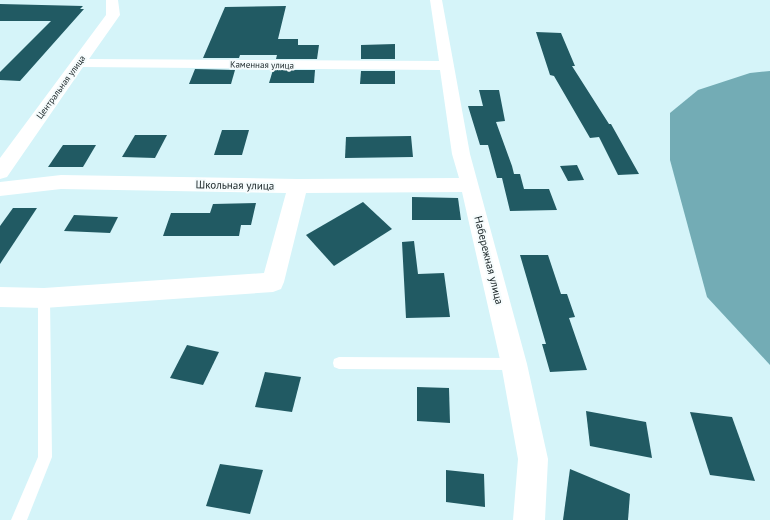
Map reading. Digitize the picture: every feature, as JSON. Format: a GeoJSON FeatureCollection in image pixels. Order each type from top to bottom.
{"type":"FeatureCollection","features":[{"type":"Feature","properties":{"kind":"street","name":"Центральная улица"},"geometry":{"type":"LineString","coordinates":[[0,172],[113,15],[112,0]]}},
{"type":"Feature","properties":{"kind":"street","name":"Набережная улица"},"geometry":{"type":"LineString","coordinates":[[436,0],[461,154],[514,364],[533,459],[529,520]]}},
{"type":"Feature","properties":{"kind":"street","name":"Каменная улица"},"geometry":{"type":"LineString","coordinates":[[78,63],[446,66]]}},
{"type":"Feature","properties":{"kind":"street","name":"Школьная улица"},"geometry":{"type":"LineString","coordinates":[[0,189],[61,182],[298,186],[470,185]]}},
{"type":"Feature","properties":{"kind":"street"},"geometry":{"type":"LineString","coordinates":[[0,298],[44,298],[273,282],[298,186]]}},
{"type":"Feature","properties":{"kind":"lane"},"geometry":{"type":"LineString","coordinates":[[19,520],[45,457],[44,298]]}},
{"type":"Feature","properties":{"kind":"lane"},"geometry":{"type":"LineString","coordinates":[[339,363],[514,364]]}},
{"type":"Feature","properties":{"kind":"water"},"geometry":{"type":"Polygon","coordinates":[[[770,71],[770,365],[707,297],[670,160],[670,113],[698,90],[750,73],[770,71]]]}},
{"type":"Feature","properties":{"kind":"building"},"geometry":{"type":"Polygon","coordinates":[[[0,4],[83,6],[80,9],[84,9],[20,81],[0,80],[0,72],[51,21],[0,21],[0,4]]]}},
{"type":"Feature","properties":{"kind":"building"},"geometry":{"type":"Polygon","coordinates":[[[286,6],[278,39],[298,39],[298,45],[319,45],[317,59],[276,59],[277,55],[240,55],[239,58],[203,58],[225,7],[286,6]]]}},
{"type":"Feature","properties":{"kind":"building"},"geometry":{"type":"Polygon","coordinates":[[[536,32],[561,33],[575,66],[572,66],[609,124],[611,124],[639,174],[618,175],[599,137],[590,138],[554,76],[550,75],[536,32]]]}},
{"type":"Feature","properties":{"kind":"building"},"geometry":{"type":"Polygon","coordinates":[[[395,44],[395,59],[361,59],[361,45],[395,44]]]}},
{"type":"Feature","properties":{"kind":"building"},"geometry":{"type":"Polygon","coordinates":[[[195,69],[235,70],[231,84],[189,84],[195,69]]]}},
{"type":"Feature","properties":{"kind":"building"},"geometry":{"type":"Polygon","coordinates":[[[273,70],[315,70],[314,83],[269,83],[273,70]]]}},
{"type":"Feature","properties":{"kind":"building"},"geometry":{"type":"Polygon","coordinates":[[[361,71],[395,71],[395,84],[360,84],[361,71]]]}},
{"type":"Feature","properties":{"kind":"building"},"geometry":{"type":"Polygon","coordinates":[[[479,90],[499,90],[505,121],[496,122],[514,174],[520,174],[524,189],[549,189],[557,210],[510,211],[502,178],[497,178],[488,145],[480,145],[468,106],[483,106],[479,90]]]}},
{"type":"Feature","properties":{"kind":"building"},"geometry":{"type":"Polygon","coordinates":[[[222,130],[249,130],[242,155],[214,155],[222,130]]]}},
{"type":"Feature","properties":{"kind":"building"},"geometry":{"type":"Polygon","coordinates":[[[135,135],[167,135],[155,158],[122,157],[135,135]]]}},
{"type":"Feature","properties":{"kind":"building"},"geometry":{"type":"Polygon","coordinates":[[[411,136],[413,157],[345,158],[346,137],[411,136]]]}},
{"type":"Feature","properties":{"kind":"building"},"geometry":{"type":"Polygon","coordinates":[[[63,145],[96,145],[83,167],[48,167],[63,145]]]}},
{"type":"Feature","properties":{"kind":"building"},"geometry":{"type":"Polygon","coordinates":[[[577,165],[584,180],[568,181],[560,166],[577,165]]]}},
{"type":"Feature","properties":{"kind":"building"},"geometry":{"type":"Polygon","coordinates":[[[412,197],[458,198],[461,220],[412,220],[412,197]]]}},
{"type":"Feature","properties":{"kind":"building"},"geometry":{"type":"Polygon","coordinates":[[[363,202],[392,229],[334,266],[306,235],[363,202]]]}},
{"type":"Feature","properties":{"kind":"building"},"geometry":{"type":"Polygon","coordinates":[[[256,203],[251,225],[241,225],[239,236],[163,236],[171,213],[210,213],[213,204],[256,203]]]}},
{"type":"Feature","properties":{"kind":"building"},"geometry":{"type":"Polygon","coordinates":[[[13,208],[37,208],[0,264],[0,226],[13,208]]]}},
{"type":"Feature","properties":{"kind":"building"},"geometry":{"type":"Polygon","coordinates":[[[74,215],[118,217],[110,233],[64,231],[74,215]]]}},
{"type":"Feature","properties":{"kind":"building"},"geometry":{"type":"Polygon","coordinates":[[[414,241],[418,274],[444,273],[450,317],[406,318],[402,242],[414,241]]]}},
{"type":"Feature","properties":{"kind":"building"},"geometry":{"type":"Polygon","coordinates":[[[520,255],[548,255],[561,294],[567,294],[575,317],[569,318],[587,370],[550,372],[542,344],[546,344],[520,255]]]}},
{"type":"Feature","properties":{"kind":"building"},"geometry":{"type":"Polygon","coordinates":[[[187,345],[219,352],[203,385],[170,378],[187,345]]]}},
{"type":"Feature","properties":{"kind":"building"},"geometry":{"type":"Polygon","coordinates":[[[265,372],[301,377],[292,412],[255,407],[265,372]]]}},
{"type":"Feature","properties":{"kind":"building"},"geometry":{"type":"Polygon","coordinates":[[[417,387],[449,388],[450,423],[417,421],[417,387]]]}},
{"type":"Feature","properties":{"kind":"building"},"geometry":{"type":"Polygon","coordinates":[[[586,411],[646,422],[652,458],[590,446],[586,411]]]}},
{"type":"Feature","properties":{"kind":"building"},"geometry":{"type":"Polygon","coordinates":[[[690,412],[732,417],[755,481],[710,475],[690,412]]]}},
{"type":"Feature","properties":{"kind":"building"},"geometry":{"type":"Polygon","coordinates":[[[220,464],[263,470],[250,514],[206,506],[220,464]]]}},
{"type":"Feature","properties":{"kind":"building"},"geometry":{"type":"Polygon","coordinates":[[[570,469],[630,494],[628,520],[563,520],[570,469]]]}},
{"type":"Feature","properties":{"kind":"building"},"geometry":{"type":"Polygon","coordinates":[[[446,470],[484,474],[485,507],[446,502],[446,470]]]}}]}
